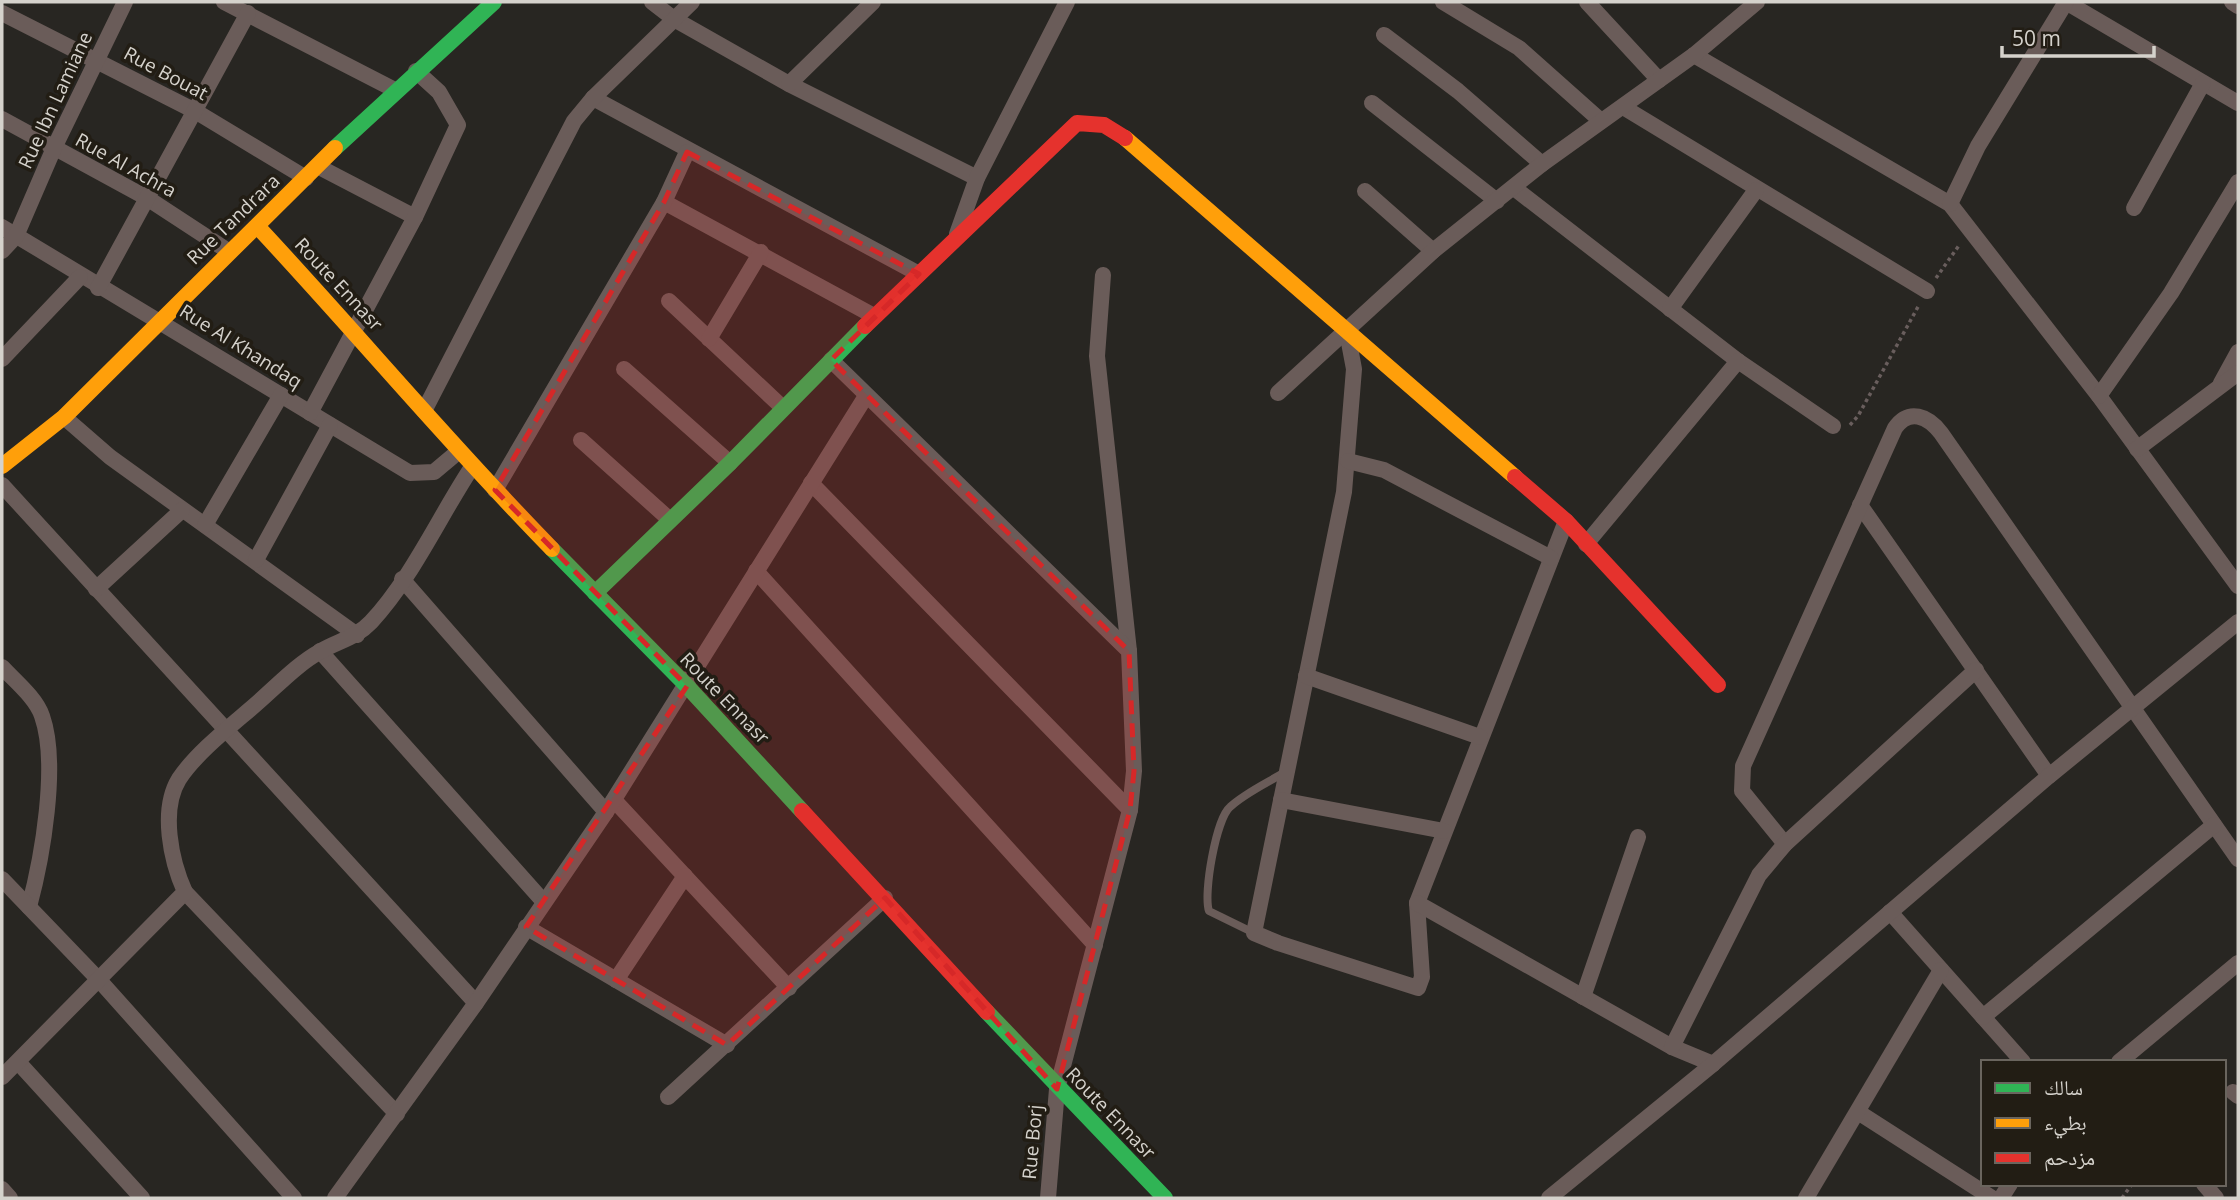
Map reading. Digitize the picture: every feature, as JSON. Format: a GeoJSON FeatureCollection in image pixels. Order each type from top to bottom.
{"type":"FeatureCollection","features":[{"type":"Feature","properties":{"kind":"street","name":"Rue Ibn Lamiane"},"geometry":{"type":"LineString","coordinates":[[2,251],[16,236],[54,148],[125,2]]}},
{"type":"Feature","properties":{"kind":"street"},"geometry":{"type":"LineString","coordinates":[[224,2],[395,90]]}},
{"type":"Feature","properties":{"kind":"street","name":"Rue Tandrara"},"geometry":{"type":"LineString","coordinates":[[2,466],[64,417],[228,251],[319,167],[395,90],[494,2]]}},
{"type":"Feature","properties":{"kind":"street"},"geometry":{"type":"LineString","coordinates":[[652,2],[674,19],[789,84],[977,178]]}},
{"type":"Feature","properties":{"kind":"street"},"geometry":{"type":"LineString","coordinates":[[424,411],[574,121],[593,98],[692,2]]}},
{"type":"Feature","properties":{"kind":"street"},"geometry":{"type":"LineString","coordinates":[[789,84],[873,2]]}},
{"type":"Feature","properties":{"kind":"street"},"geometry":{"type":"LineString","coordinates":[[957,236],[977,178],[1067,2]]}},
{"type":"Feature","properties":{"kind":"street"},"geometry":{"type":"LineString","coordinates":[[1443,2],[1519,48],[1601,121]]}},
{"type":"Feature","properties":{"kind":"street"},"geometry":{"type":"LineString","coordinates":[[1587,2],[1659,80]]}},
{"type":"Feature","properties":{"kind":"street"},"geometry":{"type":"LineString","coordinates":[[1278,393],[1433,251],[1542,164],[1694,55],[1757,2]]}},
{"type":"Feature","properties":{"kind":"street"},"geometry":{"type":"LineString","coordinates":[[1950,204],[1978,146],[2066,2],[2238,103]]}},
{"type":"Feature","properties":{"kind":"street"},"geometry":{"type":"LineString","coordinates":[[2232,2],[2238,6]]}},
{"type":"Feature","properties":{"kind":"street","name":"Rue Bouat"},"geometry":{"type":"LineString","coordinates":[[2,13],[195,111],[306,178]]}},
{"type":"Feature","properties":{"kind":"street"},"geometry":{"type":"LineString","coordinates":[[98,288],[248,13]]}},
{"type":"Feature","properties":{"kind":"street"},"geometry":{"type":"LineString","coordinates":[[1384,35],[1458,91],[1542,164]]}},
{"type":"Feature","properties":{"kind":"street"},"geometry":{"type":"LineString","coordinates":[[1694,55],[1950,204],[2099,396],[2238,586]]}},
{"type":"Feature","properties":{"kind":"street"},"geometry":{"type":"LineString","coordinates":[[310,414],[415,218],[458,124],[439,92],[416,71]]}},
{"type":"Feature","properties":{"kind":"street"},"geometry":{"type":"LineString","coordinates":[[2134,208],[2203,83]]}},
{"type":"Feature","properties":{"kind":"street"},"geometry":{"type":"LineString","coordinates":[[593,98],[687,152],[919,274]]}},
{"type":"Feature","properties":{"kind":"street"},"geometry":{"type":"LineString","coordinates":[[1372,103],[1497,201]]}},
{"type":"Feature","properties":{"kind":"street"},"geometry":{"type":"LineString","coordinates":[[1623,107],[1756,190],[1927,291]]}},
{"type":"Feature","properties":{"kind":"street","name":"Rue Al Achra"},"geometry":{"type":"LineString","coordinates":[[2,119],[147,198],[228,251]]}},
{"type":"Feature","properties":{"kind":"street"},"geometry":{"type":"LineString","coordinates":[[595,593],[668,519],[730,463],[874,316],[1077,123],[1101,122],[1143,151],[1566,521],[1718,685]]}},
{"type":"Feature","properties":{"kind":"street"},"geometry":{"type":"LineString","coordinates":[[495,491],[664,202],[687,152]]}},
{"type":"Feature","properties":{"kind":"street"},"geometry":{"type":"LineString","coordinates":[[319,167],[415,218]]}},
{"type":"Feature","properties":{"kind":"street"},"geometry":{"type":"LineString","coordinates":[[2099,396],[2171,293],[2238,183]]}},
{"type":"Feature","properties":{"kind":"street"},"geometry":{"type":"LineString","coordinates":[[1514,188],[1738,361],[1833,426]]}},
{"type":"Feature","properties":{"kind":"street"},"geometry":{"type":"LineString","coordinates":[[1670,309],[1756,190]]}},
{"type":"Feature","properties":{"kind":"street"},"geometry":{"type":"LineString","coordinates":[[1365,191],[1433,251]]}},
{"type":"Feature","properties":{"kind":"street"},"geometry":{"type":"LineString","coordinates":[[664,202],[761,252],[874,316]]}},
{"type":"Feature","properties":{"kind":"street","name":"Route Ennasr"},"geometry":{"type":"LineString","coordinates":[[257,226],[355,331],[472,467],[687,686],[885,898],[1057,1088],[1165,1198]]}},
{"type":"Feature","properties":{"kind":"street","name":"Rue Al Khandaq"},"geometry":{"type":"LineString","coordinates":[[2,227],[98,288],[160,321],[388,461],[417,475],[434,472],[459,451]]}},
{"type":"Feature","properties":{"kind":"street"},"geometry":{"type":"LineString","coordinates":[[709,339],[761,252]]}},
{"type":"Feature","properties":{"kind":"street","name":"Rue Borj"},"geometry":{"type":"LineString","coordinates":[[1048,1198],[1057,1088],[1130,810],[1134,771],[1129,651],[1097,356],[1103,275]]}},
{"type":"Feature","properties":{"kind":"street"},"geometry":{"type":"LineString","coordinates":[[2,359],[80,277]]}},
{"type":"Feature","properties":{"kind":"street"},"geometry":{"type":"LineString","coordinates":[[669,301],[782,407]]}},
{"type":"Feature","properties":{"kind":"street"},"geometry":{"type":"LineString","coordinates":[[1347,332],[1354,369],[1348,461],[1254,933],[1414,989],[1418,988],[1422,977],[1417,903],[1566,521]]}},
{"type":"Feature","properties":{"kind":"street"},"geometry":{"type":"LineString","coordinates":[[2218,388],[2238,352]]}},
{"type":"Feature","properties":{"kind":"street"},"geometry":{"type":"LineString","coordinates":[[831,360],[1129,651]]}},
{"type":"Feature","properties":{"kind":"street"},"geometry":{"type":"LineString","coordinates":[[1586,544],[1738,361]]}},
{"type":"Feature","properties":{"kind":"street"},"geometry":{"type":"LineString","coordinates":[[624,369],[730,463]]}},
{"type":"Feature","properties":{"kind":"street"},"geometry":{"type":"LineString","coordinates":[[2137,449],[2238,373]]}},
{"type":"Feature","properties":{"kind":"street"},"geometry":{"type":"LineString","coordinates":[[205,525],[281,395]]}},
{"type":"Feature","properties":{"kind":"street"},"geometry":{"type":"LineString","coordinates":[[335,1198],[476,1003],[610,806],[866,396]]}},
{"type":"Feature","properties":{"kind":"street"},"geometry":{"type":"LineString","coordinates":[[1785,844],[1746,799],[1741,779],[1860,505],[1900,421],[1915,415],[1932,421],[2238,859]]}},
{"type":"Feature","properties":{"kind":"street"},"geometry":{"type":"LineString","coordinates":[[64,417],[110,457],[357,635]]}},
{"type":"Feature","properties":{"kind":"street"},"geometry":{"type":"LineString","coordinates":[[256,560],[330,425]]}},
{"type":"Feature","properties":{"kind":"street"},"geometry":{"type":"LineString","coordinates":[[581,440],[668,519]]}},
{"type":"Feature","properties":{"kind":"street"},"geometry":{"type":"LineString","coordinates":[[1348,461],[1384,470],[1551,558]]}},
{"type":"Feature","properties":{"kind":"street"},"geometry":{"type":"LineString","coordinates":[[397,1114],[185,892],[174,867],[169,835],[174,791],[179,778],[224,731],[320,651],[357,635],[371,622],[402,579],[472,467]]}},
{"type":"Feature","properties":{"kind":"street"},"geometry":{"type":"LineString","coordinates":[[811,483],[1130,810]]}},
{"type":"Feature","properties":{"kind":"street"},"geometry":{"type":"LineString","coordinates":[[2,485],[224,731],[476,1003]]}},
{"type":"Feature","properties":{"kind":"street"},"geometry":{"type":"LineString","coordinates":[[1860,505],[2049,776]]}},
{"type":"Feature","properties":{"kind":"street"},"geometry":{"type":"LineString","coordinates":[[96,589],[182,510]]}},
{"type":"Feature","properties":{"kind":"street"},"geometry":{"type":"LineString","coordinates":[[756,571],[1095,945]]}},
{"type":"Feature","properties":{"kind":"street"},"geometry":{"type":"LineString","coordinates":[[402,579],[610,806],[685,876],[789,988]]}},
{"type":"Feature","properties":{"kind":"street"},"geometry":{"type":"LineString","coordinates":[[1549,1198],[1713,1064],[2049,776],[2238,622]]}},
{"type":"Feature","properties":{"kind":"street"},"geometry":{"type":"LineString","coordinates":[[320,651],[544,901]]}},
{"type":"Feature","properties":{"kind":"street"},"geometry":{"type":"LineString","coordinates":[[2,667],[42,714],[48,739],[41,863],[29,907]]}},
{"type":"Feature","properties":{"kind":"street"},"geometry":{"type":"LineString","coordinates":[[1672,1047],[1759,875],[1785,844],[1976,670]]}},
{"type":"Feature","properties":{"kind":"street"},"geometry":{"type":"LineString","coordinates":[[1306,676],[1480,737]]}},
{"type":"Feature","properties":{"kind":"street"},"geometry":{"type":"LineString","coordinates":[[1281,800],[1444,831]]}},
{"type":"Feature","properties":{"kind":"street"},"geometry":{"type":"LineString","coordinates":[[1983,1017],[2214,825]]}},
{"type":"Feature","properties":{"kind":"street"},"geometry":{"type":"LineString","coordinates":[[1583,997],[1638,837]]}},
{"type":"Feature","properties":{"kind":"street"},"geometry":{"type":"LineString","coordinates":[[616,980],[685,876]]}},
{"type":"Feature","properties":{"kind":"street"},"geometry":{"type":"LineString","coordinates":[[5,889],[29,907],[100,981],[294,1198]]}},
{"type":"Feature","properties":{"kind":"street"},"geometry":{"type":"LineString","coordinates":[[2,1077],[100,981],[185,892]]}},
{"type":"Feature","properties":{"kind":"street"},"geometry":{"type":"LineString","coordinates":[[668,1097],[885,898]]}},
{"type":"Feature","properties":{"kind":"street"},"geometry":{"type":"LineString","coordinates":[[1417,903],[1672,1047],[1713,1064]]}},
{"type":"Feature","properties":{"kind":"street"},"geometry":{"type":"LineString","coordinates":[[1890,912],[2021,1060]]}},
{"type":"Feature","properties":{"kind":"street"},"geometry":{"type":"LineString","coordinates":[[526,927],[727,1045]]}},
{"type":"Feature","properties":{"kind":"street"},"geometry":{"type":"LineString","coordinates":[[2121,1060],[2238,963]]}},
{"type":"Feature","properties":{"kind":"street"},"geometry":{"type":"LineString","coordinates":[[1813,1196],[1858,1112],[1941,970]]}},
{"type":"Feature","properties":{"kind":"street"},"geometry":{"type":"LineString","coordinates":[[18,1062],[142,1198]]}},
{"type":"Feature","properties":{"kind":"street"},"geometry":{"type":"LineString","coordinates":[[1858,1112],[1992,1198]]}},
{"type":"Feature","properties":{"kind":"street"},"geometry":{"type":"LineString","coordinates":[[2,1189],[10,1198]]}},
{"type":"Feature","properties":{"kind":"lane"},"geometry":{"type":"LineString","coordinates":[[1254,933],[1209,911],[1205,901],[1210,871],[1221,817],[1229,807],[1286,771]]}},
{"type":"Feature","properties":{"kind":"path"},"geometry":{"type":"LineString","coordinates":[[1833,426],[1853,424],[1927,291],[1969,230]]}},
{"type":"Feature","properties":{"kind":"highlighted area"},"geometry":{"type":"Polygon","coordinates":[[[687,152],[919,274],[831,360],[1129,651],[1134,771],[1130,810],[1057,1089],[885,898],[727,1045],[526,927],[687,686],[495,490],[664,202],[687,152]]]}},
{"type":"Feature","properties":{"kind":"traffic: fast"},"geometry":{"type":"LineString","coordinates":[[335,148],[494,2]]}},
{"type":"Feature","properties":{"kind":"traffic: fast"},"geometry":{"type":"LineString","coordinates":[[595,593],[730,463],[865,326]]}},
{"type":"Feature","properties":{"kind":"traffic: fast"},"geometry":{"type":"LineString","coordinates":[[552,549],[687,686],[802,811]]}},
{"type":"Feature","properties":{"kind":"traffic: fast"},"geometry":{"type":"LineString","coordinates":[[987,1012],[1165,1198]]}},
{"type":"Feature","properties":{"kind":"traffic: slow"},"geometry":{"type":"LineString","coordinates":[[1125,138],[1515,477]]}},
{"type":"Feature","properties":{"kind":"traffic: slow"},"geometry":{"type":"LineString","coordinates":[[2,466],[64,417],[335,148]]}},
{"type":"Feature","properties":{"kind":"traffic: slow"},"geometry":{"type":"LineString","coordinates":[[257,226],[477,470],[552,549]]}},
{"type":"Feature","properties":{"kind":"traffic: jam"},"geometry":{"type":"LineString","coordinates":[[865,326],[1077,123],[1104,125],[1125,138]]}},
{"type":"Feature","properties":{"kind":"traffic: jam"},"geometry":{"type":"LineString","coordinates":[[1515,477],[1566,521],[1718,685]]}},
{"type":"Feature","properties":{"kind":"traffic: jam"},"geometry":{"type":"LineString","coordinates":[[802,811],[987,1012]]}}]}
